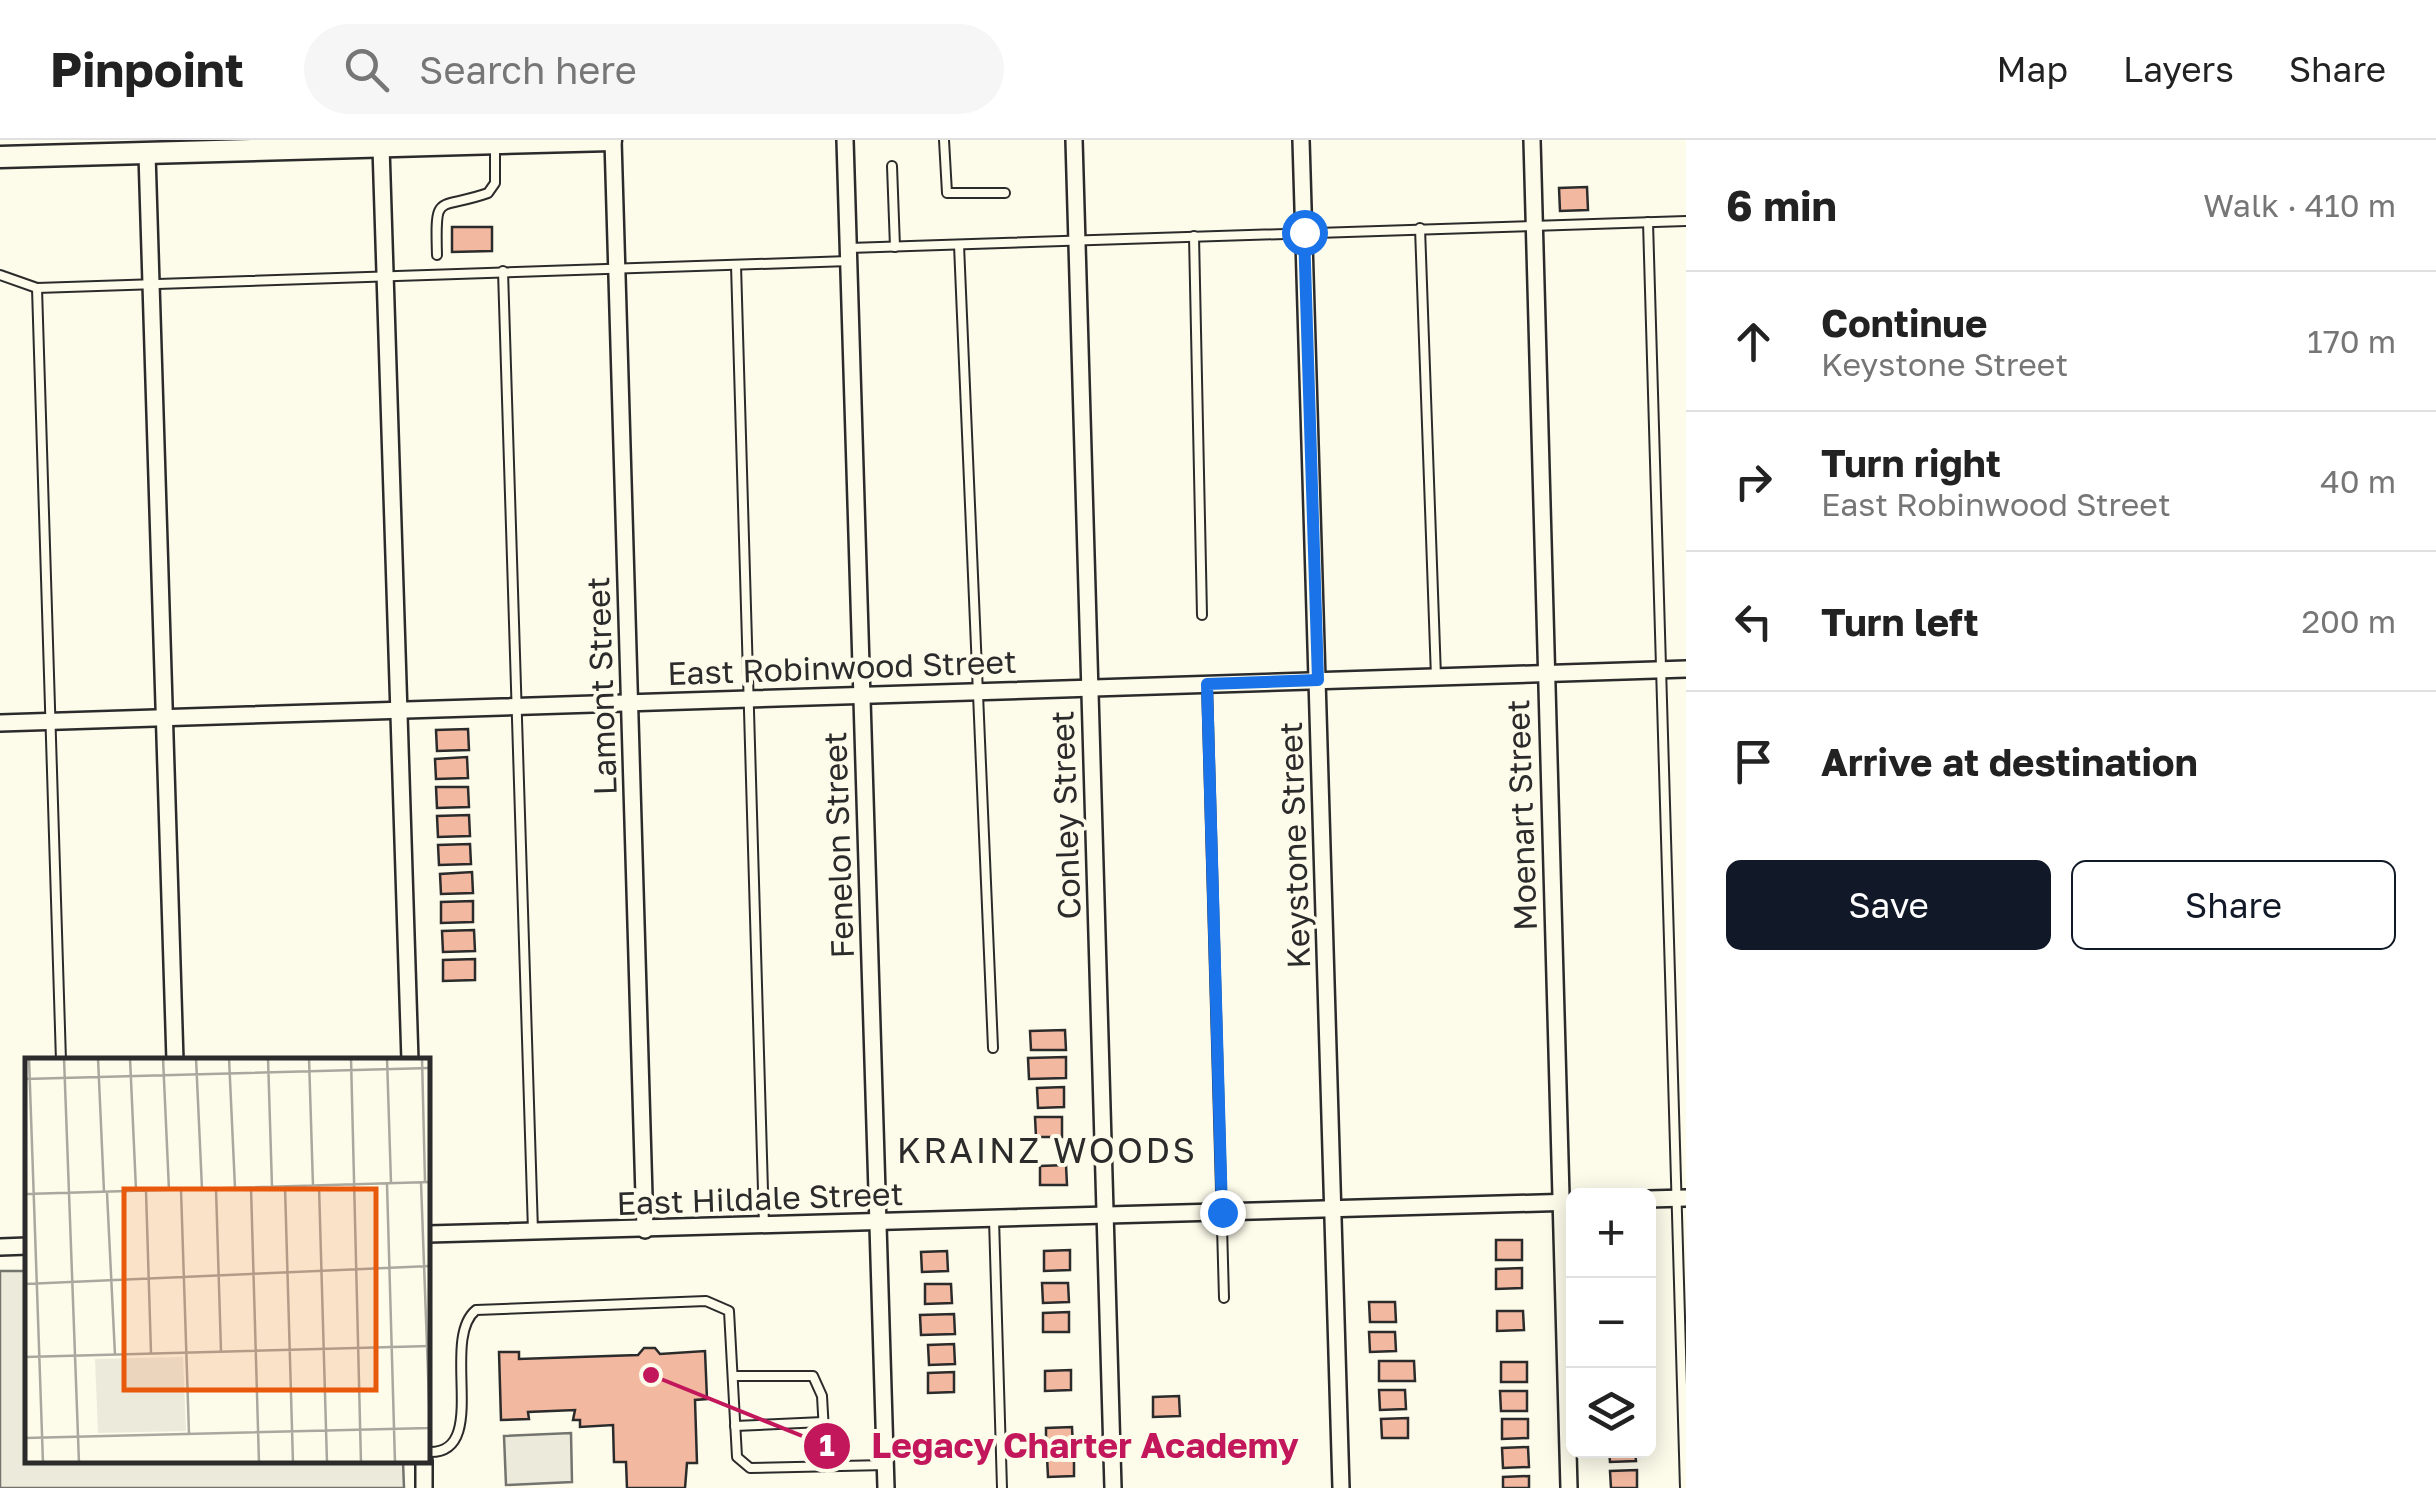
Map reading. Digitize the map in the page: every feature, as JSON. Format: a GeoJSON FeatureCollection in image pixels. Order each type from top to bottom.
{"type":"FeatureCollection","features":[{"type":"Feature","properties":{"kind":"street"},"geometry":{"type":"LineString","coordinates":[[0,158],[81,148],[147,154],[300,145],[381,147],[612,140]]}},
{"type":"Feature","properties":{"kind":"street","name":"Lamont Street"},"geometry":{"type":"LineString","coordinates":[[612,140],[644,1230]]}},
{"type":"Feature","properties":{"kind":"street","name":"Fenelon Street"},"geometry":{"type":"LineString","coordinates":[[845,140],[886,1488]]}},
{"type":"Feature","properties":{"kind":"street","name":"Conley Street"},"geometry":{"type":"LineString","coordinates":[[1074,140],[1114,1488]]}},
{"type":"Feature","properties":{"kind":"street","name":"Keystone Street"},"geometry":{"type":"LineString","coordinates":[[1301,140],[1342,1488]]}},
{"type":"Feature","properties":{"kind":"street","name":"Moenart Street"},"geometry":{"type":"LineString","coordinates":[[1532,140],[1546,673],[1566,1188]]}},
{"type":"Feature","properties":{"kind":"street"},"geometry":{"type":"LineString","coordinates":[[381,147],[410,1058]]}},
{"type":"Feature","properties":{"kind":"street"},"geometry":{"type":"LineString","coordinates":[[147,154],[175,1058]]}},
{"type":"Feature","properties":{"kind":"street","name":"East Robinwood Street"},"geometry":{"type":"LineString","coordinates":[[0,722],[1686,669]]}},
{"type":"Feature","properties":{"kind":"street"},"geometry":{"type":"LineString","coordinates":[[1656,1199],[1681,1198]]}},
{"type":"Feature","properties":{"kind":"street","name":"East Hildale Street"},"geometry":{"type":"LineString","coordinates":[[430,1234],[1566,1202]]}},
{"type":"Feature","properties":{"kind":"street"},"geometry":{"type":"LineString","coordinates":[[0,1247],[25,1246]]}},
{"type":"Feature","properties":{"kind":"street","name":"Moenart Street"},"geometry":{"type":"LineString","coordinates":[[1568,1278],[1570,1488]]}},
{"type":"Feature","properties":{"kind":"lane"},"geometry":{"type":"LineString","coordinates":[[944,140],[947,193],[1005,193]]}},
{"type":"Feature","properties":{"kind":"lane"},"geometry":{"type":"LineString","coordinates":[[438,255],[438,210],[444,202],[488,193],[495,183],[495,143]]}},
{"type":"Feature","properties":{"kind":"lane"},"geometry":{"type":"LineString","coordinates":[[892,166],[895,247]]}},
{"type":"Feature","properties":{"kind":"lane"},"geometry":{"type":"LineString","coordinates":[[0,275],[38,288],[736,265],[895,247],[1686,221]]}},
{"type":"Feature","properties":{"kind":"lane"},"geometry":{"type":"LineString","coordinates":[[1648,222],[1681,1198],[1684,1488]]}},
{"type":"Feature","properties":{"kind":"lane"},"geometry":{"type":"LineString","coordinates":[[1420,228],[1436,676]]}},
{"type":"Feature","properties":{"kind":"lane"},"geometry":{"type":"LineString","coordinates":[[1194,236],[1202,616]]}},
{"type":"Feature","properties":{"kind":"lane"},"geometry":{"type":"LineString","coordinates":[[960,245],[993,1048]]}},
{"type":"Feature","properties":{"kind":"lane"},"geometry":{"type":"LineString","coordinates":[[736,265],[764,1226]]}},
{"type":"Feature","properties":{"kind":"lane"},"geometry":{"type":"LineString","coordinates":[[503,272],[533,1232]]}},
{"type":"Feature","properties":{"kind":"lane"},"geometry":{"type":"LineString","coordinates":[[38,288],[61,1058]]}},
{"type":"Feature","properties":{"kind":"lane"},"geometry":{"type":"LineString","coordinates":[[1207,684],[1224,1298]]}},
{"type":"Feature","properties":{"kind":"lane"},"geometry":{"type":"LineString","coordinates":[[994,1219],[1002,1488]]}},
{"type":"Feature","properties":{"kind":"lane"},"geometry":{"type":"LineString","coordinates":[[430,1452],[454,1442],[462,1428],[460,1335],[464,1319],[476,1310],[706,1301],[729,1310],[737,1457],[750,1468],[886,1466]]}},
{"type":"Feature","properties":{"kind":"lane"},"geometry":{"type":"LineString","coordinates":[[732,1376],[813,1376],[820,1385],[826,1466]]}},
{"type":"Feature","properties":{"kind":"lane"},"geometry":{"type":"LineString","coordinates":[[736,1426],[823,1422]]}},
{"type":"Feature","properties":{"kind":"shaded area"},"geometry":{"type":"Polygon","coordinates":[[[0,1271],[25,1271],[25,1463],[403,1463],[404,1488],[0,1488],[0,1271]]]}},
{"type":"Feature","properties":{"kind":"shaded area"},"geometry":{"type":"Polygon","coordinates":[[[571,1433],[572,1482],[506,1485],[504,1436],[571,1433]]]}},
{"type":"Feature","properties":{"kind":"building"},"geometry":{"type":"Polygon","coordinates":[[[1587,187],[1588,210],[1560,211],[1559,188],[1587,187]]]}},
{"type":"Feature","properties":{"kind":"building"},"geometry":{"type":"Polygon","coordinates":[[[452,227],[492,227],[492,251],[452,252],[452,227]]]}},
{"type":"Feature","properties":{"kind":"building"},"geometry":{"type":"Polygon","coordinates":[[[468,729],[469,750],[437,751],[436,730],[468,729]]]}},
{"type":"Feature","properties":{"kind":"building"},"geometry":{"type":"Polygon","coordinates":[[[467,757],[468,778],[436,779],[435,759],[467,757]]]}},
{"type":"Feature","properties":{"kind":"building"},"geometry":{"type":"Polygon","coordinates":[[[436,787],[468,787],[469,807],[437,808],[436,787]]]}},
{"type":"Feature","properties":{"kind":"building"},"geometry":{"type":"Polygon","coordinates":[[[469,815],[470,836],[438,837],[437,816],[469,815]]]}},
{"type":"Feature","properties":{"kind":"building"},"geometry":{"type":"Polygon","coordinates":[[[470,844],[471,864],[439,865],[438,845],[470,844]]]}},
{"type":"Feature","properties":{"kind":"building"},"geometry":{"type":"Polygon","coordinates":[[[472,872],[473,893],[441,894],[440,874],[472,872]]]}},
{"type":"Feature","properties":{"kind":"building"},"geometry":{"type":"Polygon","coordinates":[[[473,901],[473,922],[441,923],[441,902],[473,901]]]}},
{"type":"Feature","properties":{"kind":"building"},"geometry":{"type":"Polygon","coordinates":[[[474,930],[475,951],[443,952],[442,931],[474,930]]]}},
{"type":"Feature","properties":{"kind":"building"},"geometry":{"type":"Polygon","coordinates":[[[475,959],[475,980],[443,981],[443,960],[475,959]]]}},
{"type":"Feature","properties":{"kind":"building"},"geometry":{"type":"Polygon","coordinates":[[[1065,1030],[1066,1050],[1031,1050],[1030,1031],[1065,1030]]]}},
{"type":"Feature","properties":{"kind":"building"},"geometry":{"type":"Polygon","coordinates":[[[1066,1057],[1066,1078],[1029,1079],[1028,1058],[1066,1057]]]}},
{"type":"Feature","properties":{"kind":"building"},"geometry":{"type":"Polygon","coordinates":[[[1064,1087],[1064,1107],[1038,1108],[1037,1088],[1064,1087]]]}},
{"type":"Feature","properties":{"kind":"building"},"geometry":{"type":"Polygon","coordinates":[[[1035,1117],[1062,1117],[1062,1137],[1036,1137],[1035,1117]]]}},
{"type":"Feature","properties":{"kind":"building"},"geometry":{"type":"Polygon","coordinates":[[[1066,1165],[1067,1185],[1040,1185],[1040,1166],[1066,1165]]]}},
{"type":"Feature","properties":{"kind":"building"},"geometry":{"type":"Polygon","coordinates":[[[1496,1240],[1522,1240],[1522,1260],[1496,1260],[1496,1240]]]}},
{"type":"Feature","properties":{"kind":"building"},"geometry":{"type":"Polygon","coordinates":[[[1070,1250],[1070,1270],[1044,1271],[1044,1251],[1070,1250]]]}},
{"type":"Feature","properties":{"kind":"building"},"geometry":{"type":"Polygon","coordinates":[[[947,1251],[948,1271],[922,1272],[921,1252],[947,1251]]]}},
{"type":"Feature","properties":{"kind":"building"},"geometry":{"type":"Polygon","coordinates":[[[1522,1268],[1522,1288],[1496,1289],[1496,1269],[1522,1268]]]}},
{"type":"Feature","properties":{"kind":"building"},"geometry":{"type":"Polygon","coordinates":[[[1042,1283],[1068,1283],[1069,1302],[1043,1303],[1042,1283]]]}},
{"type":"Feature","properties":{"kind":"building"},"geometry":{"type":"Polygon","coordinates":[[[925,1284],[951,1284],[952,1303],[925,1304],[925,1284]]]}},
{"type":"Feature","properties":{"kind":"building"},"geometry":{"type":"Polygon","coordinates":[[[1369,1302],[1395,1302],[1396,1322],[1370,1322],[1369,1302]]]}},
{"type":"Feature","properties":{"kind":"building"},"geometry":{"type":"Polygon","coordinates":[[[1497,1311],[1523,1311],[1524,1330],[1497,1331],[1497,1311]]]}},
{"type":"Feature","properties":{"kind":"building"},"geometry":{"type":"Polygon","coordinates":[[[1069,1312],[1069,1332],[1043,1332],[1043,1313],[1069,1312]]]}},
{"type":"Feature","properties":{"kind":"building"},"geometry":{"type":"Polygon","coordinates":[[[954,1314],[955,1334],[921,1335],[920,1315],[954,1314]]]}},
{"type":"Feature","properties":{"kind":"building"},"geometry":{"type":"Polygon","coordinates":[[[1369,1332],[1395,1332],[1396,1351],[1370,1352],[1369,1332]]]}},
{"type":"Feature","properties":{"kind":"building"},"geometry":{"type":"Polygon","coordinates":[[[954,1344],[955,1364],[929,1365],[928,1345],[954,1344]]]}},
{"type":"Feature","properties":{"kind":"building"},"geometry":{"type":"Polygon","coordinates":[[[644,1348],[655,1348],[660,1354],[705,1351],[707,1399],[695,1400],[697,1463],[687,1463],[685,1488],[627,1488],[626,1462],[614,1462],[613,1425],[580,1427],[580,1420],[573,1420],[575,1410],[528,1412],[529,1419],[501,1420],[499,1352],[519,1352],[519,1359],[638,1355],[644,1348]]]}},
{"type":"Feature","properties":{"kind":"building"},"geometry":{"type":"Polygon","coordinates":[[[1379,1361],[1414,1361],[1415,1381],[1379,1381],[1379,1361]]]}},
{"type":"Feature","properties":{"kind":"building"},"geometry":{"type":"Polygon","coordinates":[[[1501,1362],[1527,1362],[1527,1382],[1501,1382],[1501,1362]]]}},
{"type":"Feature","properties":{"kind":"building"},"geometry":{"type":"Polygon","coordinates":[[[1071,1370],[1071,1390],[1045,1391],[1045,1371],[1071,1370]]]}},
{"type":"Feature","properties":{"kind":"building"},"geometry":{"type":"Polygon","coordinates":[[[954,1372],[954,1392],[928,1393],[928,1373],[954,1372]]]}},
{"type":"Feature","properties":{"kind":"building"},"geometry":{"type":"Polygon","coordinates":[[[1379,1390],[1405,1390],[1406,1409],[1380,1410],[1379,1390]]]}},
{"type":"Feature","properties":{"kind":"building"},"geometry":{"type":"Polygon","coordinates":[[[1500,1391],[1527,1391],[1527,1411],[1501,1411],[1500,1391]]]}},
{"type":"Feature","properties":{"kind":"building"},"geometry":{"type":"Polygon","coordinates":[[[1179,1396],[1180,1416],[1153,1417],[1153,1397],[1179,1396]]]}},
{"type":"Feature","properties":{"kind":"building"},"geometry":{"type":"Polygon","coordinates":[[[1408,1418],[1408,1438],[1382,1438],[1381,1419],[1408,1418]]]}},
{"type":"Feature","properties":{"kind":"building"},"geometry":{"type":"Polygon","coordinates":[[[1502,1419],[1528,1419],[1528,1438],[1502,1439],[1502,1419]]]}},
{"type":"Feature","properties":{"kind":"building"},"geometry":{"type":"Polygon","coordinates":[[[1072,1427],[1073,1447],[1046,1447],[1046,1428],[1072,1427]]]}},
{"type":"Feature","properties":{"kind":"building"},"geometry":{"type":"Polygon","coordinates":[[[1528,1447],[1529,1467],[1503,1468],[1502,1448],[1528,1447]]]}},
{"type":"Feature","properties":{"kind":"building"},"geometry":{"type":"Polygon","coordinates":[[[1074,1456],[1074,1476],[1048,1477],[1047,1457],[1074,1456]]]}},
{"type":"Feature","properties":{"kind":"building"},"geometry":{"type":"Polygon","coordinates":[[[1610,1458],[1636,1458],[1636,1461],[1610,1462],[1610,1458]]]}},
{"type":"Feature","properties":{"kind":"building"},"geometry":{"type":"Polygon","coordinates":[[[1637,1470],[1637,1488],[1611,1488],[1610,1471],[1637,1470]]]}},
{"type":"Feature","properties":{"kind":"building"},"geometry":{"type":"Polygon","coordinates":[[[1529,1476],[1529,1488],[1503,1488],[1503,1477],[1529,1476]]]}},
{"type":"Feature","properties":{"kind":"place","name":"Legacy Charter Academy"},"geometry":{"type":"Point","coordinates":[651,1375]}},
{"type":"Feature","properties":{"kind":"district","name":"KRAINZ WOODS"},"geometry":{"type":"Point","coordinates":[1047,1151]}},
{"type":"Feature","properties":{"kind":"route"},"geometry":{"type":"LineString","coordinates":[[1222,1212],[1207,684],[1318,680],[1304,232]]}}]}
